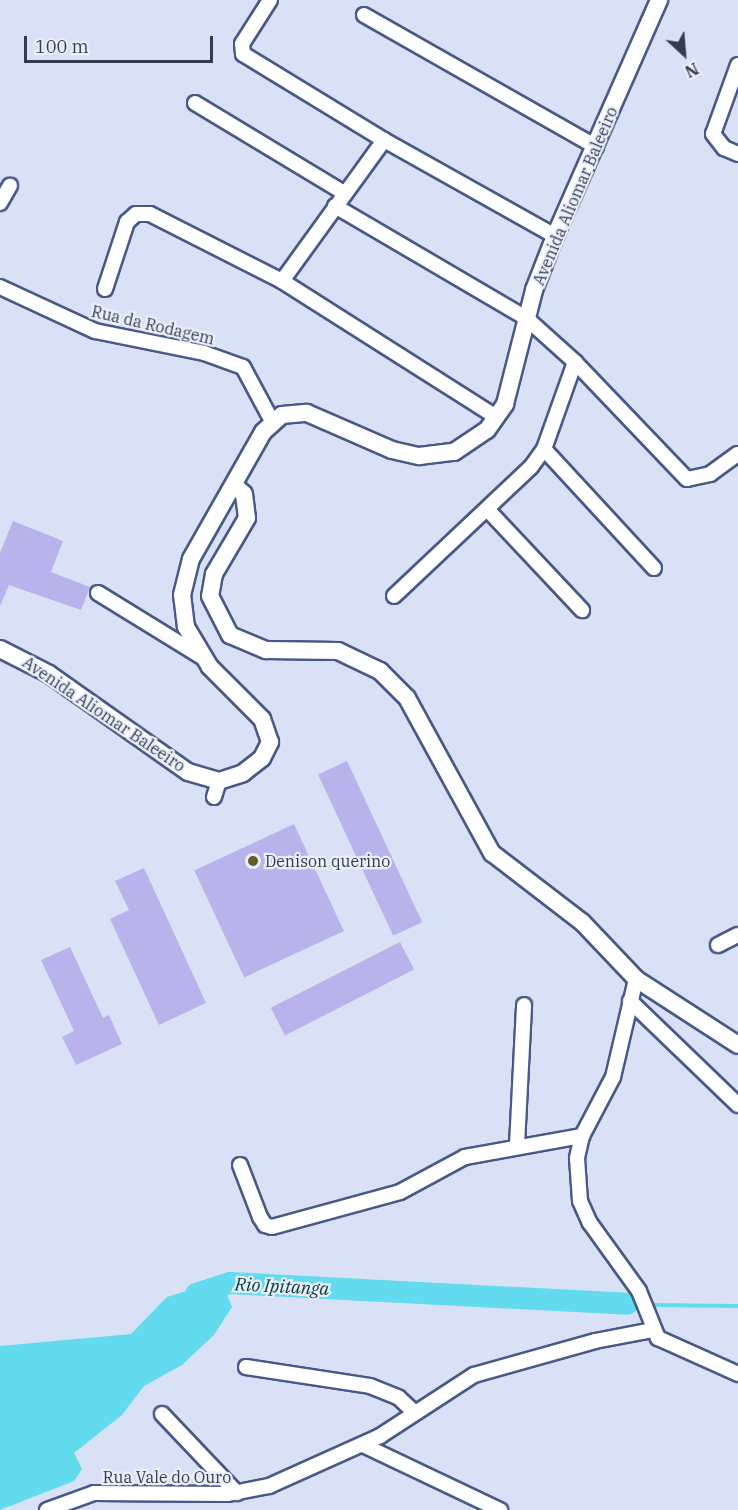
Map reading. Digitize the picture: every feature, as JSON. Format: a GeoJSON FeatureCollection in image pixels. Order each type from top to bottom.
{"type":"FeatureCollection","features":[{"type":"Feature","properties":{"kind":"main road","name":"Avenida Aliomar Baleeiro"},"geometry":{"type":"LineString","coordinates":[[0,649],[49,674],[175,765],[216,789],[243,773],[262,758],[270,742],[268,730],[252,706],[202,657],[186,627],[184,582],[191,559],[239,489],[272,421],[307,412],[392,450],[426,456],[472,443],[496,417],[505,404],[526,318],[555,236],[659,0]]}},
{"type":"Feature","properties":{"kind":"main road"},"geometry":{"type":"LineString","coordinates":[[239,489],[243,531],[214,574],[210,596],[230,635],[266,650],[339,651],[380,671],[407,698],[492,853],[582,922],[636,979],[738,1045]]}},
{"type":"Feature","properties":{"kind":"street"},"geometry":{"type":"LineString","coordinates":[[270,0],[266,14],[242,44],[243,54],[384,140],[555,236]]}},
{"type":"Feature","properties":{"kind":"street"},"geometry":{"type":"LineString","coordinates":[[364,15],[596,147]]}},
{"type":"Feature","properties":{"kind":"street"},"geometry":{"type":"LineString","coordinates":[[738,65],[712,134],[724,148],[738,154]]}},
{"type":"Feature","properties":{"kind":"street"},"geometry":{"type":"LineString","coordinates":[[195,104],[344,193]]}},
{"type":"Feature","properties":{"kind":"street"},"geometry":{"type":"LineString","coordinates":[[282,281],[384,140]]}},
{"type":"Feature","properties":{"kind":"street"},"geometry":{"type":"LineString","coordinates":[[0,203],[10,186]]}},
{"type":"Feature","properties":{"kind":"street"},"geometry":{"type":"LineString","coordinates":[[335,206],[526,318],[575,362],[680,472],[696,479],[738,454]]}},
{"type":"Feature","properties":{"kind":"street"},"geometry":{"type":"LineString","coordinates":[[105,289],[127,222],[143,213],[282,281],[496,417]]}},
{"type":"Feature","properties":{"kind":"street","name":"Rua da Rodagem"},"geometry":{"type":"LineString","coordinates":[[0,287],[95,331],[204,353],[243,367],[272,421]]}},
{"type":"Feature","properties":{"kind":"street"},"geometry":{"type":"LineString","coordinates":[[394,596],[487,508],[544,449],[575,362]]}},
{"type":"Feature","properties":{"kind":"street"},"geometry":{"type":"LineString","coordinates":[[544,449],[654,568]]}},
{"type":"Feature","properties":{"kind":"street"},"geometry":{"type":"LineString","coordinates":[[487,508],[582,610]]}},
{"type":"Feature","properties":{"kind":"street"},"geometry":{"type":"LineString","coordinates":[[98,593],[202,657]]}},
{"type":"Feature","properties":{"kind":"street"},"geometry":{"type":"LineString","coordinates":[[718,945],[738,935]]}},
{"type":"Feature","properties":{"kind":"street"},"geometry":{"type":"LineString","coordinates":[[636,979],[613,1077],[582,1136],[576,1169],[580,1201],[590,1223],[639,1291],[652,1330],[667,1342],[738,1374]]}},
{"type":"Feature","properties":{"kind":"street"},"geometry":{"type":"LineString","coordinates":[[630,1001],[738,1105]]}},
{"type":"Feature","properties":{"kind":"street"},"geometry":{"type":"LineString","coordinates":[[517,1145],[524,1005]]}},
{"type":"Feature","properties":{"kind":"street"},"geometry":{"type":"LineString","coordinates":[[240,1164],[260,1216],[265,1225],[272,1227],[400,1192],[452,1162],[517,1145],[554,1144],[582,1136]]}},
{"type":"Feature","properties":{"kind":"street","name":"Rua Vale do Ouro"},"geometry":{"type":"LineString","coordinates":[[47,1510],[79,1497],[110,1492],[237,1493],[293,1477],[363,1445],[413,1411],[474,1375],[595,1341],[652,1330]]}},
{"type":"Feature","properties":{"kind":"street"},"geometry":{"type":"LineString","coordinates":[[246,1367],[370,1386],[399,1398],[413,1411]]}},
{"type":"Feature","properties":{"kind":"street"},"geometry":{"type":"LineString","coordinates":[[162,1414],[237,1493]]}},
{"type":"Feature","properties":{"kind":"street"},"geometry":{"type":"LineString","coordinates":[[363,1445],[500,1510]]}},
{"type":"Feature","properties":{"kind":"water"},"geometry":{"type":"Polygon","coordinates":[[[221,1280],[232,1307],[214,1335],[182,1365],[144,1386],[122,1415],[74,1453],[82,1469],[74,1481],[0,1510],[0,1346],[131,1334],[167,1297],[221,1280]]]}},
{"type":"Feature","properties":{"kind":"building"},"geometry":{"type":"Polygon","coordinates":[[[13,521],[63,541],[51,572],[90,587],[81,610],[9,585],[0,606],[0,553],[13,521]]]}},
{"type":"Feature","properties":{"kind":"building"},"geometry":{"type":"Polygon","coordinates":[[[347,761],[422,922],[393,936],[318,775],[347,761]]]}},
{"type":"Feature","properties":{"kind":"building"},"geometry":{"type":"Polygon","coordinates":[[[294,824],[344,931],[244,977],[194,870],[294,824]]]}},
{"type":"Feature","properties":{"kind":"building"},"geometry":{"type":"Polygon","coordinates":[[[144,868],[206,1003],[159,1025],[110,919],[129,910],[115,881],[144,868]]]}},
{"type":"Feature","properties":{"kind":"building"},"geometry":{"type":"Polygon","coordinates":[[[400,942],[414,970],[285,1035],[271,1008],[400,942]]]}},
{"type":"Feature","properties":{"kind":"building"},"geometry":{"type":"Polygon","coordinates":[[[70,947],[103,1018],[109,1015],[122,1044],[76,1065],[62,1037],[74,1031],[41,960],[70,947]]]}},
{"type":"Feature","properties":{"kind":"waterway","name":"Rio Ipitanga"},"geometry":{"type":"LineString","coordinates":[[196,1294],[230,1283],[627,1304]]}},
{"type":"Feature","properties":{"kind":"waterway","name":"Rio Ipitanga"},"geometry":{"type":"LineString","coordinates":[[650,1305],[738,1306]]}},
{"type":"Feature","properties":{"kind":"place","name":"Denison querino"},"geometry":{"type":"Point","coordinates":[253,861]}}]}
